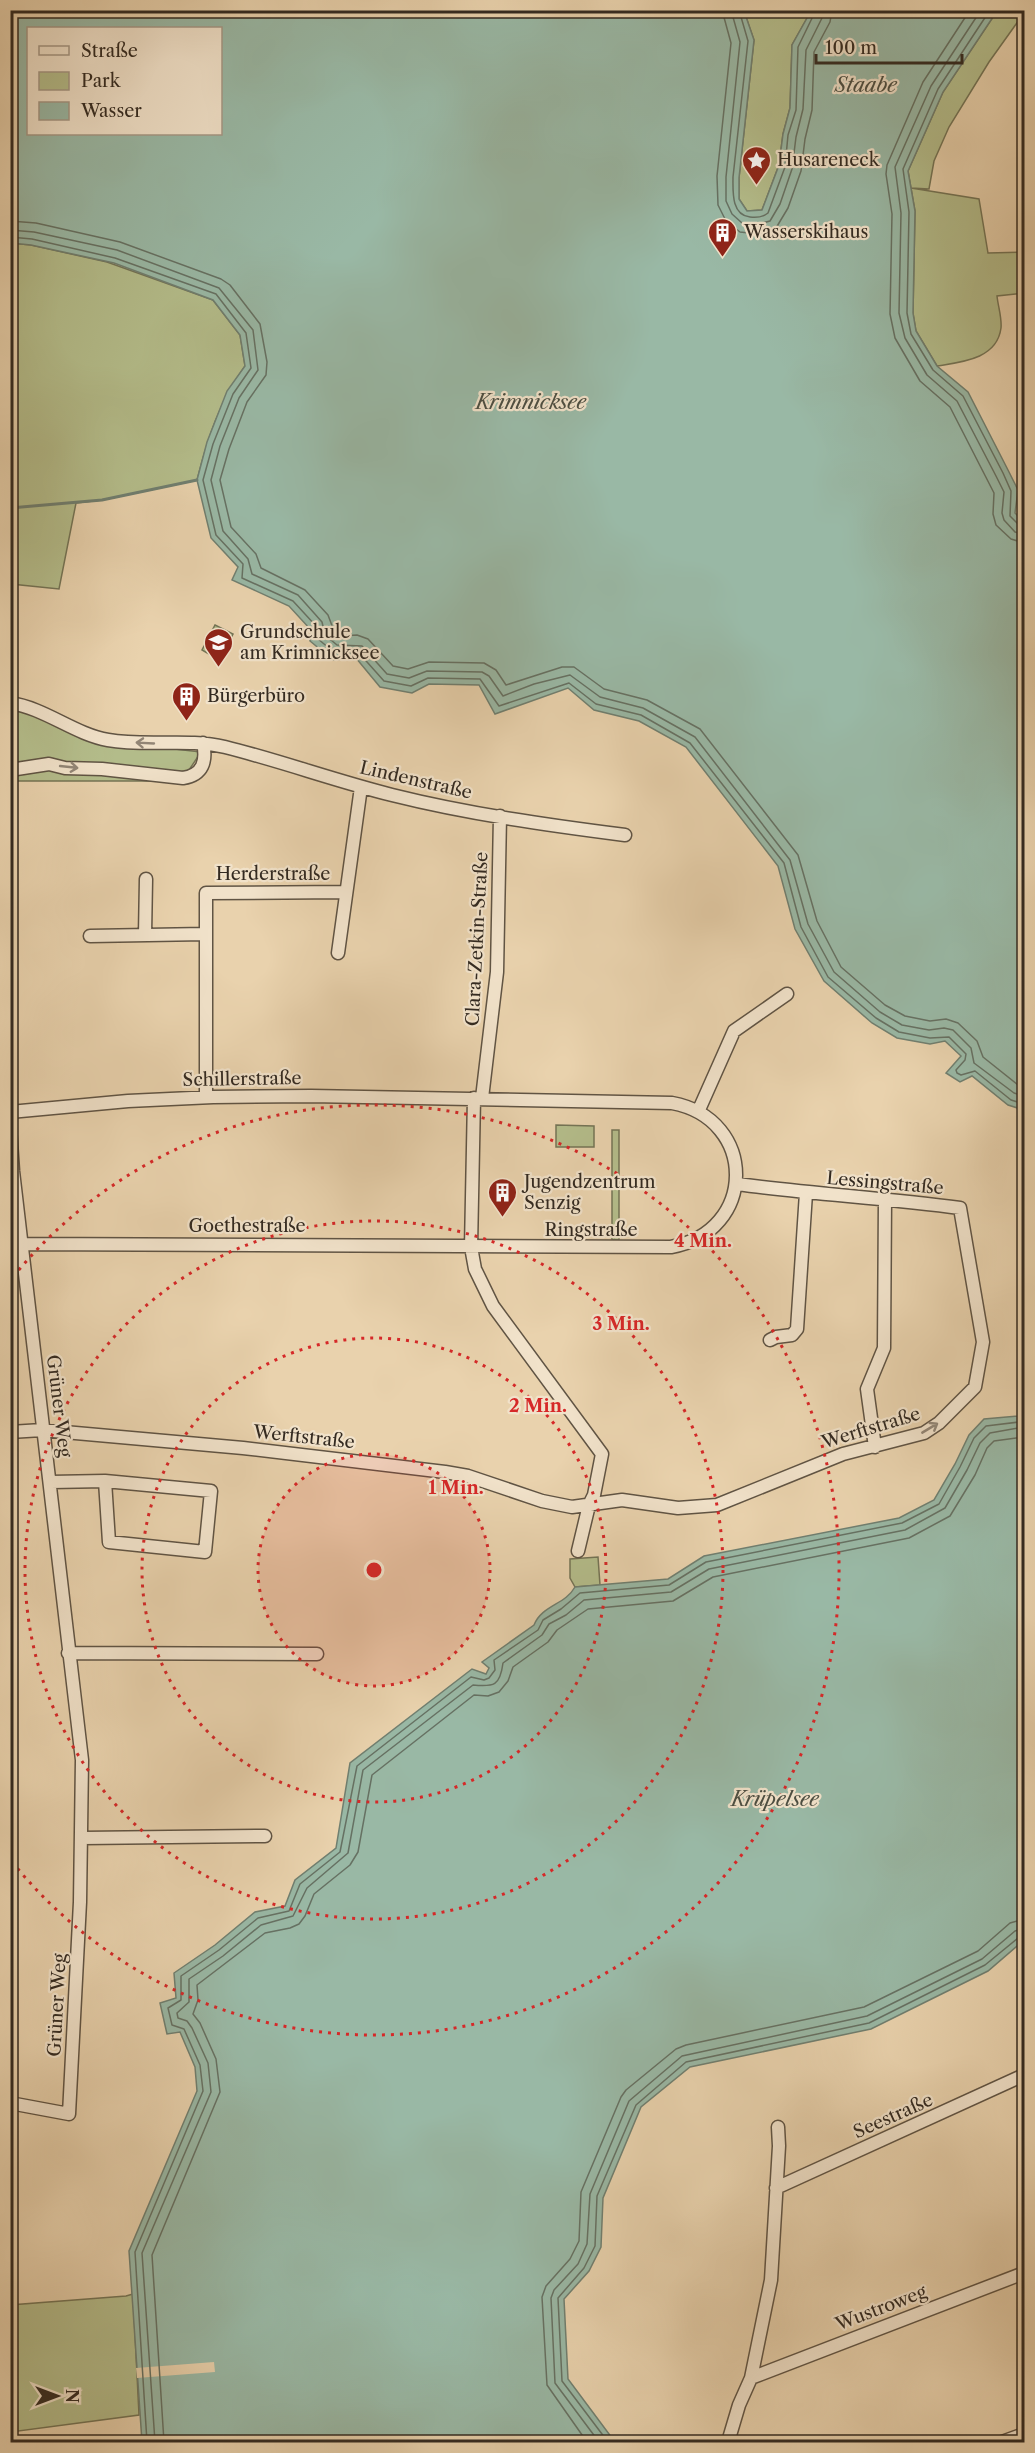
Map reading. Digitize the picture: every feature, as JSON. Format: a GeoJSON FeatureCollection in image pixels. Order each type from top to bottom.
{"type":"FeatureCollection","features":[{"type":"Feature","properties":{"kind":"street","name":"Lindenstraße"},"geometry":{"type":"LineString","coordinates":[[10,703],[31,707],[105,739],[140,743],[203,743],[236,750],[361,787],[434,804],[625,835]]}},
{"type":"Feature","properties":{"kind":"street"},"geometry":{"type":"LineString","coordinates":[[10,775],[11,770],[49,764],[65,768],[102,769],[183,778],[193,776],[202,768],[206,756],[203,743]]}},
{"type":"Feature","properties":{"kind":"street","name":"Herderstraße"},"geometry":{"type":"LineString","coordinates":[[338,953],[361,787]]}},
{"type":"Feature","properties":{"kind":"street","name":"Clara-Zetkin-Straße"},"geometry":{"type":"LineString","coordinates":[[471,1247],[478,1098],[497,972],[500,816]]}},
{"type":"Feature","properties":{"kind":"street"},"geometry":{"type":"LineString","coordinates":[[145,935],[146,879]]}},
{"type":"Feature","properties":{"kind":"street","name":"Herderstraße"},"geometry":{"type":"LineString","coordinates":[[206,1097],[206,893],[345,892]]}},
{"type":"Feature","properties":{"kind":"street"},"geometry":{"type":"LineString","coordinates":[[90,936],[205,934]]}},
{"type":"Feature","properties":{"kind":"street"},"geometry":{"type":"LineString","coordinates":[[698,1112],[734,1031],[787,994]]}},
{"type":"Feature","properties":{"kind":"street","name":"Schillerstraße"},"geometry":{"type":"LineString","coordinates":[[10,1112],[128,1101],[206,1097],[478,1098]]}},
{"type":"Feature","properties":{"kind":"street"},"geometry":{"type":"LineString","coordinates":[[478,1098],[672,1103],[698,1112],[718,1126],[728,1141],[736,1165],[737,1184]]}},
{"type":"Feature","properties":{"kind":"street","name":"Grüner Weg"},"geometry":{"type":"LineString","coordinates":[[10,1127],[42,1430],[51,1482],[68,1653],[82,1760],[83,1838],[69,2114],[10,2103]]}},
{"type":"Feature","properties":{"kind":"street","name":"Ringstraße"},"geometry":{"type":"LineString","coordinates":[[471,1247],[656,1248],[682,1245],[701,1237],[716,1226],[727,1210],[737,1184]]}},
{"type":"Feature","properties":{"kind":"street","name":"Lessingstraße"},"geometry":{"type":"LineString","coordinates":[[737,1184],[806,1194],[885,1199],[960,1208]]}},
{"type":"Feature","properties":{"kind":"street","name":"Lessingstraße"},"geometry":{"type":"LineString","coordinates":[[770,1340],[792,1335],[797,1329],[806,1194]]}},
{"type":"Feature","properties":{"kind":"street"},"geometry":{"type":"LineString","coordinates":[[875,1447],[867,1389],[884,1348],[885,1199]]}},
{"type":"Feature","properties":{"kind":"street","name":"Werftstraße"},"geometry":{"type":"LineString","coordinates":[[10,1432],[42,1430],[243,1448],[406,1467],[468,1476],[542,1501],[572,1507],[622,1500],[678,1508],[717,1505],[822,1462],[924,1433],[939,1424],[975,1387],[983,1342],[960,1208]]}},
{"type":"Feature","properties":{"kind":"street","name":"Goethestraße"},"geometry":{"type":"LineString","coordinates":[[23,1244],[471,1247]]}},
{"type":"Feature","properties":{"kind":"street"},"geometry":{"type":"LineString","coordinates":[[471,1247],[475,1269],[493,1306],[602,1454],[594,1495],[589,1505],[578,1551]]}},
{"type":"Feature","properties":{"kind":"street"},"geometry":{"type":"LineString","coordinates":[[51,1482],[105,1481],[212,1491],[205,1552],[109,1542],[105,1481]]}},
{"type":"Feature","properties":{"kind":"street"},"geometry":{"type":"LineString","coordinates":[[68,1653],[317,1654]]}},
{"type":"Feature","properties":{"kind":"street"},"geometry":{"type":"LineString","coordinates":[[83,1838],[265,1836]]}},
{"type":"Feature","properties":{"kind":"street","name":"Seestraße"},"geometry":{"type":"LineString","coordinates":[[776,2188],[1024,2075]]}},
{"type":"Feature","properties":{"kind":"street"},"geometry":{"type":"LineString","coordinates":[[728,2442],[739,2405],[751,2378],[771,2280],[778,2127]]}},
{"type":"Feature","properties":{"kind":"street","name":"Wustroweg"},"geometry":{"type":"LineString","coordinates":[[751,2378],[1024,2273]]}},
{"type":"Feature","properties":{"kind":"street"},"geometry":{"type":"LineString","coordinates":[[1002,2442],[1024,2434]]}},
{"type":"Feature","properties":{"kind":"green space"},"geometry":{"type":"Polygon","coordinates":[[[744,11],[811,11],[792,45],[790,108],[783,134],[779,165],[762,210],[747,211],[739,199],[739,178],[754,40],[744,11]]]}},
{"type":"Feature","properties":{"kind":"green space"},"geometry":{"type":"Polygon","coordinates":[[[997,11],[1024,11],[1024,13],[989,62],[949,127],[934,161],[929,189],[911,188],[979,199],[988,253],[1024,252],[1024,293],[997,296],[1001,328],[998,338],[986,353],[967,360],[937,366],[916,331],[913,313],[915,211],[908,171],[943,92],[997,11]]]}},
{"type":"Feature","properties":{"kind":"green space"},"geometry":{"type":"Polygon","coordinates":[[[11,243],[31,245],[107,262],[213,300],[240,335],[245,366],[228,393],[215,421],[197,480],[102,500],[76,503],[59,589],[11,584],[11,243]]]}},
{"type":"Feature","properties":{"kind":"green space"},"geometry":{"type":"Polygon","coordinates":[[[215,625],[233,634],[219,660],[202,650],[215,625]]]}},
{"type":"Feature","properties":{"kind":"green space"},"geometry":{"type":"Polygon","coordinates":[[[10,706],[103,741],[201,752],[187,773],[175,781],[11,781],[10,706]]]}},
{"type":"Feature","properties":{"kind":"green space"},"geometry":{"type":"Polygon","coordinates":[[[556,1125],[594,1126],[594,1147],[556,1147],[556,1125]]]}},
{"type":"Feature","properties":{"kind":"green space"},"geometry":{"type":"Polygon","coordinates":[[[612,1130],[619,1130],[619,1240],[612,1240],[612,1130]]]}},
{"type":"Feature","properties":{"kind":"green space"},"geometry":{"type":"Polygon","coordinates":[[[598,1557],[600,1585],[575,1587],[570,1578],[570,1559],[598,1557]]]}},
{"type":"Feature","properties":{"kind":"green space"},"geometry":{"type":"Polygon","coordinates":[[[133,2294],[139,2415],[11,2432],[10,2305],[133,2294]]]}},
{"type":"Feature","properties":{"kind":"water","name":"Krimnicksee"},"geometry":{"type":"Polygon","coordinates":[[[10,11],[744,11],[754,40],[739,178],[739,199],[747,211],[762,210],[779,165],[783,134],[790,108],[792,45],[811,11],[997,11],[943,92],[908,171],[915,211],[913,313],[916,331],[937,366],[968,392],[1018,490],[1015,513],[1024,522],[1024,1110],[1008,1105],[972,1076],[960,1082],[946,1073],[961,1056],[945,1041],[930,1044],[897,1038],[872,1023],[824,981],[795,929],[778,866],[686,747],[639,721],[594,710],[568,688],[495,714],[479,685],[429,684],[412,693],[380,687],[356,658],[333,660],[310,641],[311,630],[289,606],[232,580],[238,567],[211,538],[197,480],[207,442],[227,391],[245,366],[240,335],[213,300],[114,263],[31,245],[11,243],[10,11]]]}},
{"type":"Feature","properties":{"kind":"water","name":"Krüpelsee"},"geometry":{"type":"Polygon","coordinates":[[[1024,1407],[1024,1940],[988,1971],[871,2029],[690,2067],[641,2107],[603,2198],[601,2247],[589,2271],[564,2299],[568,2379],[615,2442],[142,2442],[129,2251],[197,2091],[195,2067],[180,2032],[167,2034],[160,2003],[176,1998],[174,1973],[215,1945],[255,1912],[285,1906],[295,1880],[336,1848],[350,1763],[472,1669],[486,1674],[489,1668],[482,1662],[534,1625],[542,1613],[566,1598],[575,1587],[668,1579],[704,1556],[899,1518],[934,1500],[969,1435],[984,1419],[1018,1416],[1024,1407]]]}},
{"type":"Feature","properties":{"kind":"pier"},"geometry":{"type":"Polygon","coordinates":[[[214,2362],[215,2372],[137,2378],[136,2368],[214,2362]]]}},
{"type":"Feature","properties":{"kind":"waterway"},"geometry":{"type":"LineString","coordinates":[[10,508],[102,500],[197,480]]}},
{"type":"Feature","properties":{"kind":"place","name":"Husareneck"},"geometry":{"type":"Point","coordinates":[756,186]}},
{"type":"Feature","properties":{"kind":"place","name":"Wasserskihaus"},"geometry":{"type":"Point","coordinates":[723,258]}},
{"type":"Feature","properties":{"kind":"place","name":"Grundschule am Krimnicksee"},"geometry":{"type":"Point","coordinates":[219,668]}},
{"type":"Feature","properties":{"kind":"place","name":"Bürgerbüro"},"geometry":{"type":"Point","coordinates":[186,722]}},
{"type":"Feature","properties":{"kind":"place","name":"Jugendzentrum Senzig"},"geometry":{"type":"Point","coordinates":[503,1218]}},
{"type":"Feature","properties":{"kind":"water label","name":"Staabe"},"geometry":{"type":"Point","coordinates":[866,85]}}]}
